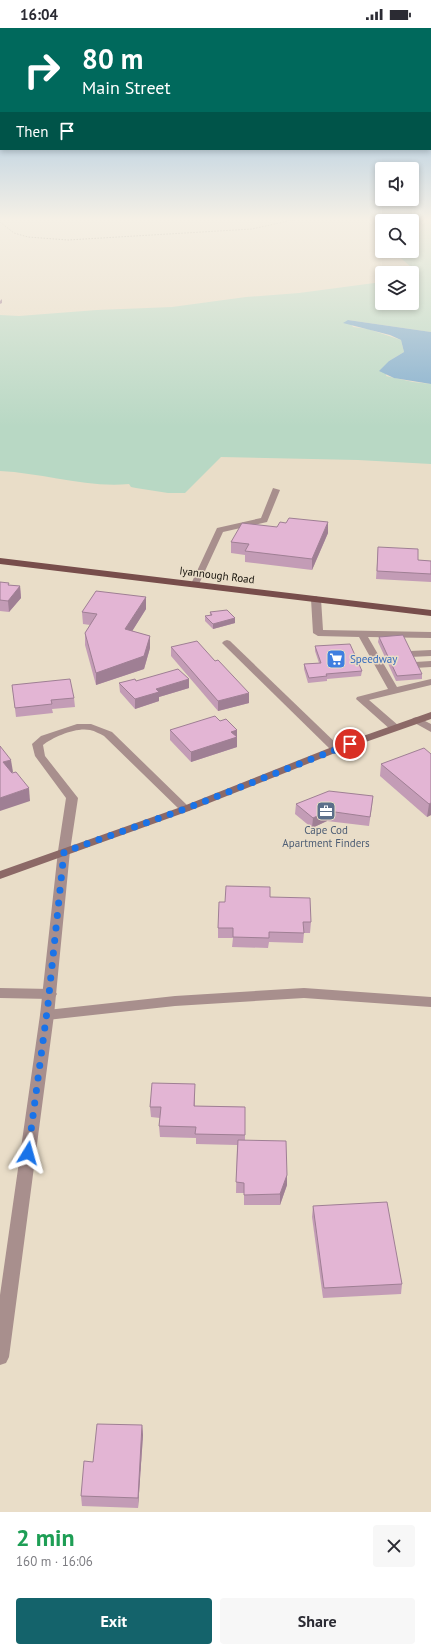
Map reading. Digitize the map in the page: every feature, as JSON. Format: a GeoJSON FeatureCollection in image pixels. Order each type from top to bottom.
{"type":"FeatureCollection","features":[{"type":"Feature","properties":{"kind":"main road","name":"Iyannough Road"},"geometry":{"type":"LineString","coordinates":[[0,561],[316,599],[431,615]]}},
{"type":"Feature","properties":{"kind":"main road"},"geometry":{"type":"LineString","coordinates":[[0,875],[185,809],[336,749],[431,715]]}},
{"type":"Feature","properties":{"kind":"street"},"geometry":{"type":"LineString","coordinates":[[195,584],[220,530],[264,520],[276,490]]}},
{"type":"Feature","properties":{"kind":"street"},"geometry":{"type":"LineString","coordinates":[[316,599],[318,633],[431,635]]}},
{"type":"Feature","properties":{"kind":"street"},"geometry":{"type":"LineString","coordinates":[[362,634],[374,655],[385,666],[394,691]]}},
{"type":"Feature","properties":{"kind":"street"},"geometry":{"type":"LineString","coordinates":[[227,644],[336,749]]}},
{"type":"Feature","properties":{"kind":"street"},"geometry":{"type":"LineString","coordinates":[[410,654],[431,653]]}},
{"type":"Feature","properties":{"kind":"street"},"geometry":{"type":"LineString","coordinates":[[374,655],[384,655]]}},
{"type":"Feature","properties":{"kind":"street"},"geometry":{"type":"LineString","coordinates":[[415,665],[431,664]]}},
{"type":"Feature","properties":{"kind":"street"},"geometry":{"type":"LineString","coordinates":[[395,728],[361,699],[431,682]]}},
{"type":"Feature","properties":{"kind":"street"},"geometry":{"type":"LineString","coordinates":[[417,720],[431,729]]}},
{"type":"Feature","properties":{"kind":"street"},"geometry":{"type":"LineString","coordinates":[[0,1357],[3,1306],[50,994],[64,852],[72,798],[40,756],[37,744],[45,738],[77,727],[91,727],[108,734],[185,809]]}},
{"type":"Feature","properties":{"kind":"street"},"geometry":{"type":"LineString","coordinates":[[0,993],[50,994]]}},
{"type":"Feature","properties":{"kind":"street"},"geometry":{"type":"LineString","coordinates":[[47,1015],[129,1005],[306,993],[367,997],[402,1002],[431,1002]]}},
{"type":"Feature","properties":{"kind":"green space"},"geometry":{"type":"Polygon","coordinates":[[[335,288],[375,288],[375,310],[419,310],[419,288],[431,288],[431,332],[348,320],[353,327],[368,329],[401,340],[404,352],[389,361],[386,376],[431,384],[431,464],[358,460],[221,457],[185,493],[168,493],[136,488],[131,487],[129,484],[97,484],[32,474],[0,471],[0,315],[19,316],[97,310],[172,307],[246,297],[299,293],[335,288]]]}},
{"type":"Feature","properties":{"kind":"water"},"geometry":{"type":"Polygon","coordinates":[[[348,320],[431,332],[431,384],[394,378],[379,371],[389,361],[404,352],[401,340],[390,335],[343,323],[348,320]]]}},
{"type":"Feature","properties":{"kind":"building"},"geometry":{"type":"Polygon","coordinates":[[[289,518],[328,522],[312,559],[245,551],[249,544],[231,542],[242,523],[277,527],[280,522],[286,523],[289,518]]]}},
{"type":"Feature","properties":{"kind":"building"},"geometry":{"type":"Polygon","coordinates":[[[378,547],[418,549],[418,560],[431,561],[431,574],[377,571],[378,547]]]}},
{"type":"Feature","properties":{"kind":"building"},"geometry":{"type":"Polygon","coordinates":[[[0,582],[9,583],[8,585],[20,586],[8,601],[0,600],[0,582]]]}},
{"type":"Feature","properties":{"kind":"building"},"geometry":{"type":"Polygon","coordinates":[[[96,591],[146,597],[125,629],[150,636],[144,656],[96,673],[85,633],[97,614],[82,612],[96,591]]]}},
{"type":"Feature","properties":{"kind":"building"},"geometry":{"type":"Polygon","coordinates":[[[227,610],[235,618],[213,624],[205,616],[212,615],[210,612],[227,610]]]}},
{"type":"Feature","properties":{"kind":"building","name":"Speedway"},"geometry":{"type":"Polygon","coordinates":[[[403,635],[422,674],[397,676],[379,637],[403,635]]]}},
{"type":"Feature","properties":{"kind":"building"},"geometry":{"type":"Polygon","coordinates":[[[197,641],[215,661],[218,660],[249,693],[218,701],[171,647],[197,641]]]}},
{"type":"Feature","properties":{"kind":"building","name":"Speedway"},"geometry":{"type":"Polygon","coordinates":[[[350,644],[362,671],[326,674],[327,676],[309,678],[304,664],[321,663],[315,646],[350,644]]]}},
{"type":"Feature","properties":{"kind":"building"},"geometry":{"type":"Polygon","coordinates":[[[178,669],[189,679],[156,689],[159,692],[135,699],[119,683],[135,679],[136,681],[178,669]]]}},
{"type":"Feature","properties":{"kind":"building"},"geometry":{"type":"Polygon","coordinates":[[[70,679],[74,698],[51,700],[52,704],[15,708],[12,685],[70,679]]]}},
{"type":"Feature","properties":{"kind":"building"},"geometry":{"type":"Polygon","coordinates":[[[215,716],[220,721],[226,719],[237,730],[231,732],[237,737],[191,752],[170,730],[215,716]]]}},
{"type":"Feature","properties":{"kind":"building"},"geometry":{"type":"Polygon","coordinates":[[[0,746],[11,760],[3,762],[12,773],[16,772],[29,788],[0,798],[0,746]]]}},
{"type":"Feature","properties":{"kind":"building"},"geometry":{"type":"Polygon","coordinates":[[[424,748],[431,754],[431,803],[429,804],[381,764],[424,748]]]}},
{"type":"Feature","properties":{"kind":"building"},"geometry":{"type":"Polygon","coordinates":[[[329,791],[373,796],[370,817],[328,811],[313,818],[296,804],[329,791]]]}},
{"type":"Feature","properties":{"kind":"building"},"geometry":{"type":"Polygon","coordinates":[[[226,886],[270,887],[270,897],[310,898],[311,922],[303,922],[304,933],[269,932],[269,938],[233,937],[233,928],[218,928],[219,902],[225,902],[226,886]]]}},
{"type":"Feature","properties":{"kind":"building"},"geometry":{"type":"Polygon","coordinates":[[[152,1083],[195,1084],[194,1106],[245,1107],[245,1135],[195,1134],[196,1127],[159,1126],[161,1107],[150,1107],[152,1083]]]}},
{"type":"Feature","properties":{"kind":"building"},"geometry":{"type":"Polygon","coordinates":[[[238,1140],[286,1141],[287,1175],[280,1194],[244,1195],[244,1183],[236,1182],[238,1140]]]}},
{"type":"Feature","properties":{"kind":"building"},"geometry":{"type":"Polygon","coordinates":[[[387,1202],[402,1284],[324,1288],[313,1206],[387,1202]]]}},
{"type":"Feature","properties":{"kind":"building"},"geometry":{"type":"Polygon","coordinates":[[[97,1424],[142,1425],[138,1498],[81,1496],[84,1461],[93,1462],[97,1424]]]}},
{"type":"Feature","properties":{"kind":"place","name":"Speedway"},"geometry":{"type":"Point","coordinates":[336,659]}},
{"type":"Feature","properties":{"kind":"place","name":"Cape Cod Apartment Finders"},"geometry":{"type":"Point","coordinates":[326,811]}},
{"type":"Feature","properties":{"kind":"route"},"geometry":{"type":"LineString","coordinates":[[28,1153],[48,1004],[64,852],[185,809],[350,744]]}}]}
